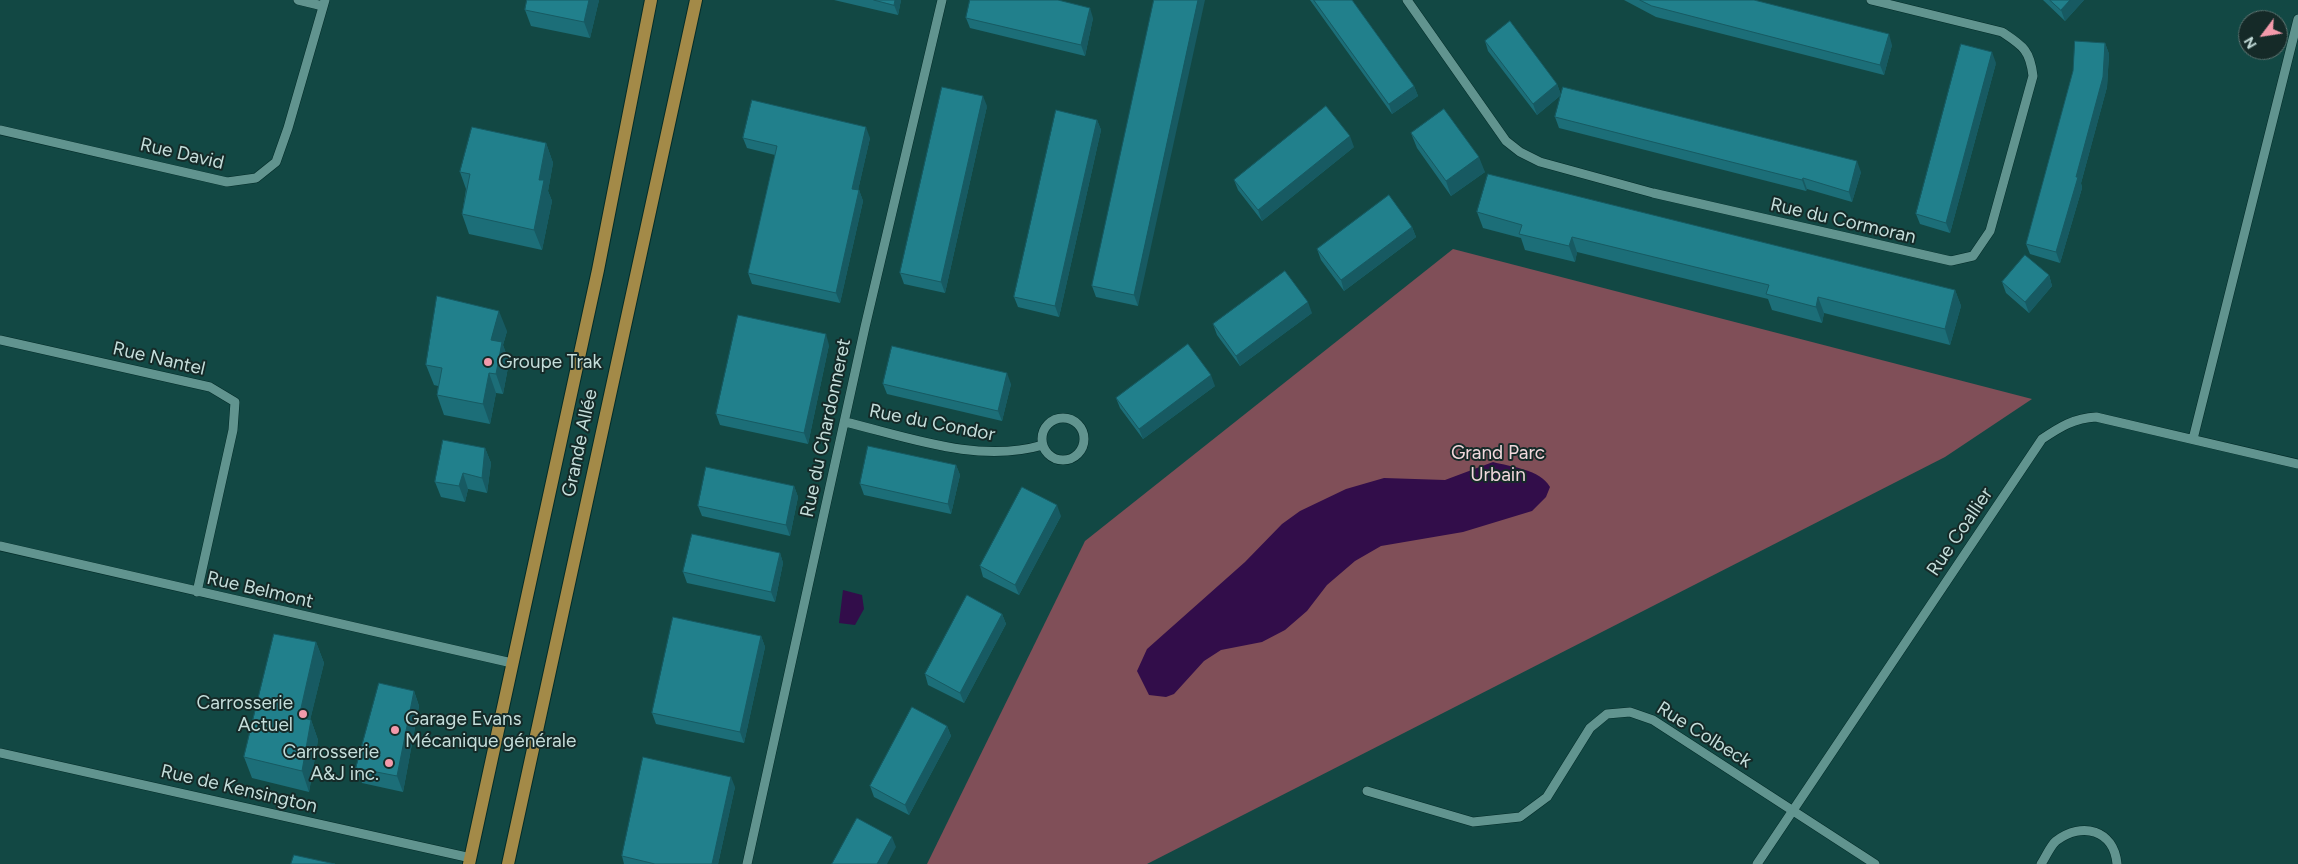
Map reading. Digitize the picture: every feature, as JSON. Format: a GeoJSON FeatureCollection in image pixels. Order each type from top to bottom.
{"type":"FeatureCollection","features":[{"type":"Feature","properties":{"kind":"main road","name":"Grande Allée"},"geometry":{"type":"LineString","coordinates":[[470,861],[598,270],[650,0]]}},
{"type":"Feature","properties":{"kind":"main road","name":"Grande Allée"},"geometry":{"type":"LineString","coordinates":[[508,864],[696,0]]}},
{"type":"Feature","properties":{"kind":"street"},"geometry":{"type":"LineString","coordinates":[[298,0],[324,3]]}},
{"type":"Feature","properties":{"kind":"street","name":"Rue du Chardonneret"},"geometry":{"type":"LineString","coordinates":[[747,864],[844,422],[942,0]]}},
{"type":"Feature","properties":{"kind":"street","name":"Rue du Cormoran"},"geometry":{"type":"LineString","coordinates":[[1408,0],[1506,141],[1520,152],[1540,162],[1653,193],[1865,244],[1951,261],[1973,256],[1990,231],[2033,76],[2031,57],[2018,43],[2002,32],[1871,0]]}},
{"type":"Feature","properties":{"kind":"street","name":"Rue David"},"geometry":{"type":"LineString","coordinates":[[0,130],[228,182],[256,178],[276,162],[288,128],[324,3]]}},
{"type":"Feature","properties":{"kind":"street"},"geometry":{"type":"LineString","coordinates":[[2193,439],[2298,19]]}},
{"type":"Feature","properties":{"kind":"street","name":"Rue Nantel"},"geometry":{"type":"LineString","coordinates":[[0,340],[210,387],[235,402],[233,430],[197,592]]}},
{"type":"Feature","properties":{"kind":"street","name":"Rue Coallier"},"geometry":{"type":"LineString","coordinates":[[1757,864],[2042,439],[2064,424],[2080,418],[2096,417],[2298,464]]}},
{"type":"Feature","properties":{"kind":"street"},"geometry":{"type":"LineString","coordinates":[[1057,419],[1073,421],[1083,434],[1080,450],[1066,460],[1051,456],[1043,445],[1044,429],[1057,419]]}},
{"type":"Feature","properties":{"kind":"street","name":"Rue du Condor"},"geometry":{"type":"LineString","coordinates":[[844,422],[980,452],[1019,451],[1043,445]]}},
{"type":"Feature","properties":{"kind":"street","name":"Rue Belmont"},"geometry":{"type":"LineString","coordinates":[[0,546],[512,663]]}},
{"type":"Feature","properties":{"kind":"street","name":"Rue Colbeck"},"geometry":{"type":"LineString","coordinates":[[1367,791],[1473,822],[1520,816],[1547,796],[1590,728],[1607,714],[1630,712],[1653,720],[1875,864]]}},
{"type":"Feature","properties":{"kind":"street","name":"Rue de Kensington"},"geometry":{"type":"LineString","coordinates":[[0,753],[470,861]]}},
{"type":"Feature","properties":{"kind":"street"},"geometry":{"type":"LineString","coordinates":[[2041,864],[2055,842],[2072,831],[2092,829],[2105,837],[2116,853],[2117,864]]}},
{"type":"Feature","properties":{"kind":"green space","name":"Grand Parc Urbain"},"geometry":{"type":"Polygon","coordinates":[[[1453,249],[2032,399],[1945,457],[1147,864],[927,864],[1085,541],[1453,249]]]}},
{"type":"Feature","properties":{"kind":"shaded area"},"geometry":{"type":"Polygon","coordinates":[[[1493,462],[1532,472],[1539,476],[1550,487],[1546,497],[1532,511],[1463,532],[1381,546],[1355,561],[1327,585],[1307,611],[1285,630],[1262,642],[1221,650],[1204,661],[1174,694],[1166,697],[1149,695],[1137,671],[1147,649],[1245,562],[1282,524],[1300,511],[1346,489],[1384,478],[1445,480],[1493,462]]]}},
{"type":"Feature","properties":{"kind":"shaded area"},"geometry":{"type":"Polygon","coordinates":[[[843,590],[862,595],[864,609],[855,625],[839,623],[843,590]]]}},
{"type":"Feature","properties":{"kind":"building"},"geometry":{"type":"Polygon","coordinates":[[[527,0],[589,0],[584,22],[525,10],[527,0]]]}},
{"type":"Feature","properties":{"kind":"building"},"geometry":{"type":"Polygon","coordinates":[[[874,0],[895,0],[894,5],[874,0]]]}},
{"type":"Feature","properties":{"kind":"building"},"geometry":{"type":"Polygon","coordinates":[[[970,0],[1058,0],[1090,8],[1081,45],[966,18],[970,0]]]}},
{"type":"Feature","properties":{"kind":"building"},"geometry":{"type":"Polygon","coordinates":[[[1154,0],[1198,0],[1134,295],[1092,286],[1154,0]]]}},
{"type":"Feature","properties":{"kind":"building"},"geometry":{"type":"Polygon","coordinates":[[[1314,0],[1352,0],[1414,86],[1389,104],[1314,0]]]}},
{"type":"Feature","properties":{"kind":"building"},"geometry":{"type":"Polygon","coordinates":[[[1640,0],[1754,0],[1889,34],[1880,65],[1652,6],[1640,0]]]}},
{"type":"Feature","properties":{"kind":"building"},"geometry":{"type":"Polygon","coordinates":[[[2050,0],[2070,0],[2061,10],[2050,0]]]}},
{"type":"Feature","properties":{"kind":"building"},"geometry":{"type":"Polygon","coordinates":[[[1510,21],[1557,84],[1533,104],[1485,41],[1510,21]]]}},
{"type":"Feature","properties":{"kind":"building"},"geometry":{"type":"Polygon","coordinates":[[[2075,41],[2105,43],[2103,77],[2076,177],[2078,177],[2056,252],[2026,244],[2073,71],[2075,41]]]}},
{"type":"Feature","properties":{"kind":"building"},"geometry":{"type":"Polygon","coordinates":[[[1961,44],[1992,52],[1946,223],[1916,214],[1961,44]]]}},
{"type":"Feature","properties":{"kind":"building"},"geometry":{"type":"Polygon","coordinates":[[[942,87],[983,96],[941,282],[900,273],[942,87]]]}},
{"type":"Feature","properties":{"kind":"building"},"geometry":{"type":"Polygon","coordinates":[[[1563,87],[1857,161],[1849,192],[1803,178],[1802,180],[1555,117],[1563,87]]]}},
{"type":"Feature","properties":{"kind":"building"},"geometry":{"type":"Polygon","coordinates":[[[752,100],[866,127],[852,189],[859,190],[836,293],[748,273],[777,146],[743,138],[752,100]]]}},
{"type":"Feature","properties":{"kind":"building"},"geometry":{"type":"Polygon","coordinates":[[[1326,106],[1350,136],[1258,210],[1234,180],[1326,106]]]}},
{"type":"Feature","properties":{"kind":"building"},"geometry":{"type":"Polygon","coordinates":[[[1444,109],[1479,157],[1446,181],[1411,133],[1444,109]]]}},
{"type":"Feature","properties":{"kind":"building"},"geometry":{"type":"Polygon","coordinates":[[[1056,110],[1097,120],[1055,306],[1014,297],[1056,110]]]}},
{"type":"Feature","properties":{"kind":"building"},"geometry":{"type":"Polygon","coordinates":[[[472,127],[546,143],[539,180],[544,180],[534,230],[462,214],[470,174],[460,172],[472,127]]]}},
{"type":"Feature","properties":{"kind":"building"},"geometry":{"type":"Polygon","coordinates":[[[1488,174],[1955,290],[1945,329],[1818,297],[1816,307],[1766,294],[1769,285],[1572,237],[1569,246],[1519,234],[1522,225],[1477,212],[1488,174]]]}},
{"type":"Feature","properties":{"kind":"building"},"geometry":{"type":"Polygon","coordinates":[[[1389,195],[1412,227],[1341,280],[1317,249],[1389,195]]]}},
{"type":"Feature","properties":{"kind":"building"},"geometry":{"type":"Polygon","coordinates":[[[2025,255],[2049,275],[2025,302],[2002,282],[2025,255]]]}},
{"type":"Feature","properties":{"kind":"building"},"geometry":{"type":"Polygon","coordinates":[[[1285,271],[1308,302],[1236,356],[1213,324],[1285,271]]]}},
{"type":"Feature","properties":{"kind":"building"},"geometry":{"type":"Polygon","coordinates":[[[437,296],[499,311],[491,340],[502,342],[496,374],[489,373],[483,404],[437,395],[442,368],[426,365],[437,296]]]}},
{"type":"Feature","properties":{"kind":"building"},"geometry":{"type":"Polygon","coordinates":[[[738,315],[826,334],[804,433],[716,414],[738,315]]]}},
{"type":"Feature","properties":{"kind":"building"},"geometry":{"type":"Polygon","coordinates":[[[1188,344],[1211,375],[1139,429],[1116,398],[1188,344]]]}},
{"type":"Feature","properties":{"kind":"building"},"geometry":{"type":"Polygon","coordinates":[[[892,346],[1007,373],[998,411],[883,384],[892,346]]]}},
{"type":"Feature","properties":{"kind":"building"},"geometry":{"type":"Polygon","coordinates":[[[443,440],[485,448],[482,478],[463,473],[459,486],[435,482],[443,440]]]}},
{"type":"Feature","properties":{"kind":"building"},"geometry":{"type":"Polygon","coordinates":[[[868,446],[956,465],[948,504],[860,484],[868,446]]]}},
{"type":"Feature","properties":{"kind":"building"},"geometry":{"type":"Polygon","coordinates":[[[706,467],[794,486],[786,525],[698,506],[706,467]]]}},
{"type":"Feature","properties":{"kind":"building"},"geometry":{"type":"Polygon","coordinates":[[[1022,487],[1057,505],[1015,585],[980,566],[1022,487]]]}},
{"type":"Feature","properties":{"kind":"building"},"geometry":{"type":"Polygon","coordinates":[[[692,534],[780,553],[771,592],[683,572],[692,534]]]}},
{"type":"Feature","properties":{"kind":"building"},"geometry":{"type":"Polygon","coordinates":[[[967,595],[1002,614],[960,693],[925,674],[967,595]]]}},
{"type":"Feature","properties":{"kind":"building"},"geometry":{"type":"Polygon","coordinates":[[[673,617],[761,636],[740,732],[652,713],[673,617]]]}},
{"type":"Feature","properties":{"kind":"building"},"geometry":{"type":"Polygon","coordinates":[[[274,634],[316,642],[299,717],[311,720],[302,771],[244,757],[274,634]]]}},
{"type":"Feature","properties":{"kind":"building","name":"Garage Evans Mécanique générale"},"geometry":{"type":"Polygon","coordinates":[[[379,683],[414,691],[397,776],[356,768],[379,683]]]}},
{"type":"Feature","properties":{"kind":"building"},"geometry":{"type":"Polygon","coordinates":[[[912,707],[947,726],[905,805],[870,786],[912,707]]]}},
{"type":"Feature","properties":{"kind":"building"},"geometry":{"type":"Polygon","coordinates":[[[643,757],[731,777],[712,864],[655,864],[622,856],[643,757]]]}},
{"type":"Feature","properties":{"kind":"building"},"geometry":{"type":"Polygon","coordinates":[[[857,818],[892,837],[877,864],[832,864],[857,818]]]}},
{"type":"Feature","properties":{"kind":"building"},"geometry":{"type":"Polygon","coordinates":[[[294,855],[335,864],[291,864],[294,855]]]}},
{"type":"Feature","properties":{"kind":"place","name":"Groupe Trak"},"geometry":{"type":"Point","coordinates":[488,362]}},
{"type":"Feature","properties":{"kind":"place","name":"Carrosserie Actuel"},"geometry":{"type":"Point","coordinates":[303,714]}},
{"type":"Feature","properties":{"kind":"place","name":"Garage Evans Mécanique générale"},"geometry":{"type":"Point","coordinates":[395,730]}},
{"type":"Feature","properties":{"kind":"place","name":"Carrosserie A&J inc."},"geometry":{"type":"Point","coordinates":[389,763]}}]}
